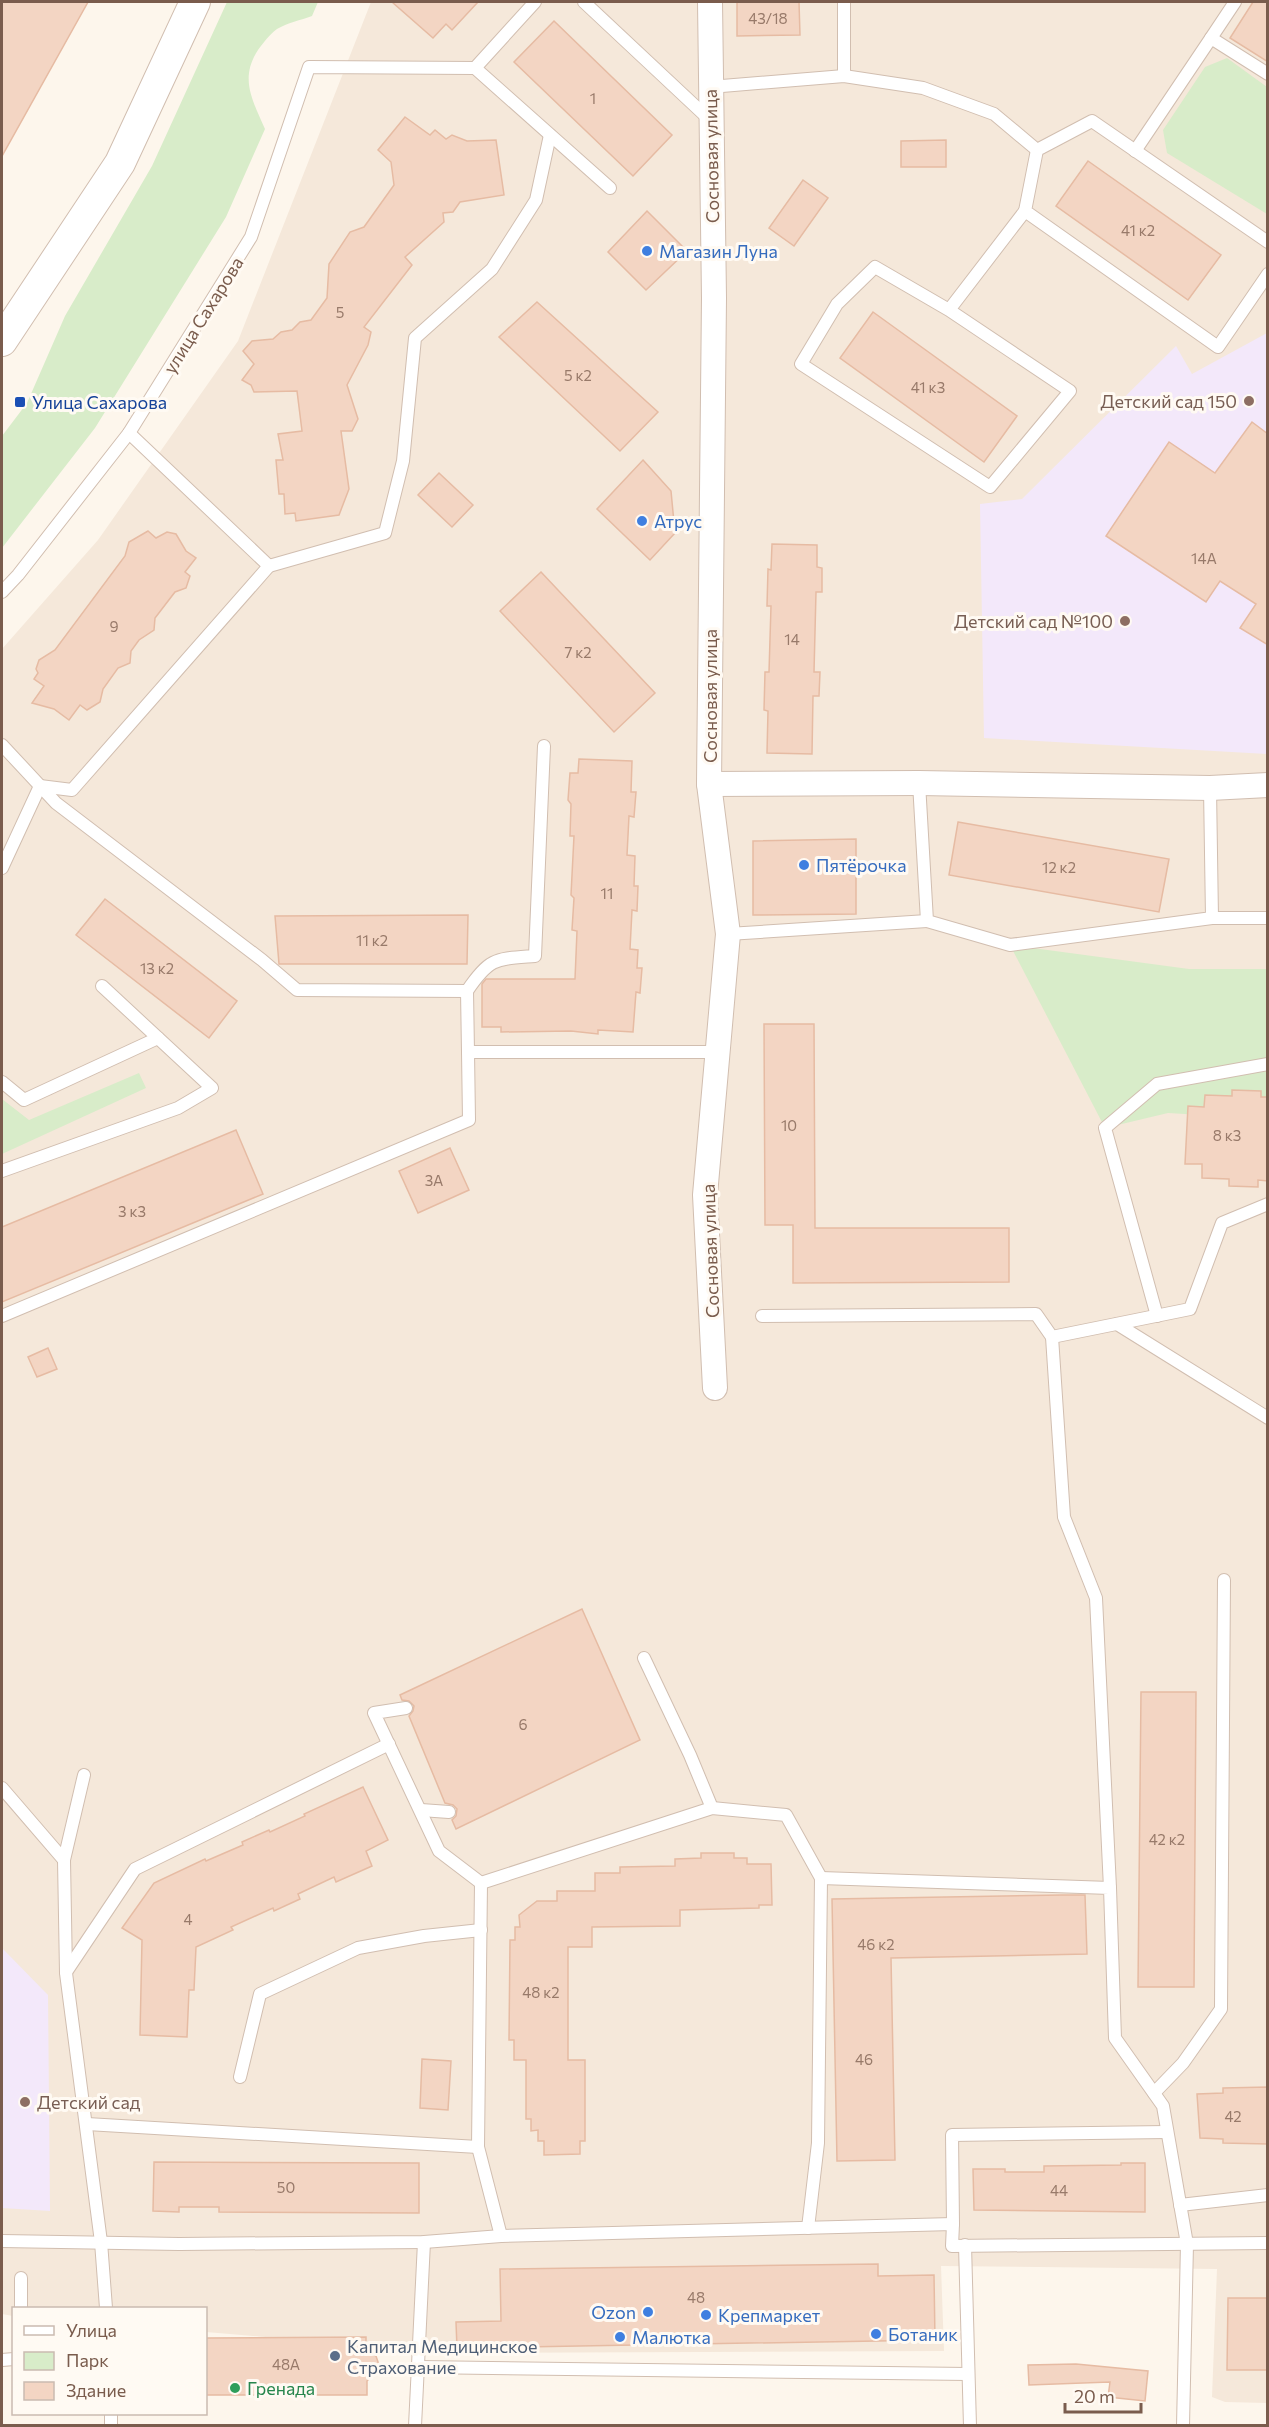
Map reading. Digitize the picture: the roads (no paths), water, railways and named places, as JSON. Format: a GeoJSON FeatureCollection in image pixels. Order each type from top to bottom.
{"type":"FeatureCollection","features":[{"type":"Feature","properties":{"kind":"street"},"geometry":{"type":"LineString","coordinates":[[2,340],[120,163],[195,2]]}},
{"type":"Feature","properties":{"kind":"street","name":"Сосновая улица"},"geometry":{"type":"LineString","coordinates":[[710,2],[714,298],[709,784],[728,934],[705,1195],[715,1388]]}},
{"type":"Feature","properties":{"kind":"street"},"geometry":{"type":"LineString","coordinates":[[709,784],[919,783],[1210,788],[1268,785]]}},
{"type":"Feature","properties":{"kind":"lane"},"geometry":{"type":"LineString","coordinates":[[536,2],[475,68],[610,188]]}},
{"type":"Feature","properties":{"kind":"lane"},"geometry":{"type":"LineString","coordinates":[[584,2],[710,120]]}},
{"type":"Feature","properties":{"kind":"lane"},"geometry":{"type":"LineString","coordinates":[[844,2],[844,76]]}},
{"type":"Feature","properties":{"kind":"lane"},"geometry":{"type":"LineString","coordinates":[[1135,151],[1235,2]]}},
{"type":"Feature","properties":{"kind":"lane"},"geometry":{"type":"LineString","coordinates":[[1211,38],[1268,74]]}},
{"type":"Feature","properties":{"kind":"lane","name":"улица Сахарова"},"geometry":{"type":"LineString","coordinates":[[2,592],[18,575],[129,434],[251,237],[309,67],[475,68]]}},
{"type":"Feature","properties":{"kind":"lane"},"geometry":{"type":"LineString","coordinates":[[710,87],[844,76],[923,88],[994,114],[1037,150]]}},
{"type":"Feature","properties":{"kind":"lane"},"geometry":{"type":"LineString","coordinates":[[1037,150],[1092,121],[1268,243]]}},
{"type":"Feature","properties":{"kind":"lane"},"geometry":{"type":"LineString","coordinates":[[40,786],[72,790],[269,566],[385,533],[404,461],[415,338],[492,270],[536,200],[550,135]]}},
{"type":"Feature","properties":{"kind":"lane"},"geometry":{"type":"LineString","coordinates":[[949,310],[1025,211],[1037,150]]}},
{"type":"Feature","properties":{"kind":"lane"},"geometry":{"type":"LineString","coordinates":[[1025,211],[1218,347],[1268,274]]}},
{"type":"Feature","properties":{"kind":"lane"},"geometry":{"type":"LineString","coordinates":[[875,267],[949,310],[1070,391],[990,487],[801,364],[837,304],[875,267]]}},
{"type":"Feature","properties":{"kind":"lane"},"geometry":{"type":"LineString","coordinates":[[129,434],[269,566]]}},
{"type":"Feature","properties":{"kind":"lane"},"geometry":{"type":"LineString","coordinates":[[2,745],[56,803],[262,960],[297,990],[466,991]]}},
{"type":"Feature","properties":{"kind":"lane"},"geometry":{"type":"LineString","coordinates":[[2,1316],[469,1120],[466,991],[482,969],[498,959],[535,956],[544,746]]}},
{"type":"Feature","properties":{"kind":"lane"},"geometry":{"type":"LineString","coordinates":[[919,783],[927,921]]}},
{"type":"Feature","properties":{"kind":"lane"},"geometry":{"type":"LineString","coordinates":[[2,868],[40,786]]}},
{"type":"Feature","properties":{"kind":"lane"},"geometry":{"type":"LineString","coordinates":[[1210,788],[1212,918]]}},
{"type":"Feature","properties":{"kind":"lane"},"geometry":{"type":"LineString","coordinates":[[728,934],[927,921],[1010,945],[1212,918],[1268,918]]}},
{"type":"Feature","properties":{"kind":"lane"},"geometry":{"type":"LineString","coordinates":[[2,1171],[178,1108],[212,1088],[102,986]]}},
{"type":"Feature","properties":{"kind":"lane"},"geometry":{"type":"LineString","coordinates":[[2,1083],[24,1100],[158,1038]]}},
{"type":"Feature","properties":{"kind":"lane"},"geometry":{"type":"LineString","coordinates":[[468,1052],[719,1052]]}},
{"type":"Feature","properties":{"kind":"lane"},"geometry":{"type":"LineString","coordinates":[[1157,1316],[1105,1128],[1157,1083],[1268,1064]]}},
{"type":"Feature","properties":{"kind":"lane"},"geometry":{"type":"LineString","coordinates":[[1052,1337],[1190,1309],[1222,1223],[1268,1204]]}},
{"type":"Feature","properties":{"kind":"lane"},"geometry":{"type":"LineString","coordinates":[[762,1316],[1036,1314],[1052,1337],[1064,1517],[1096,1598],[1115,2038],[1163,2106],[1187,2244],[1183,2426]]}},
{"type":"Feature","properties":{"kind":"lane"},"geometry":{"type":"LineString","coordinates":[[1117,1324],[1268,1418]]}},
{"type":"Feature","properties":{"kind":"lane"},"geometry":{"type":"LineString","coordinates":[[1154,2093],[1183,2063],[1221,2009],[1224,1580]]}},
{"type":"Feature","properties":{"kind":"lane"},"geometry":{"type":"LineString","coordinates":[[644,1658],[690,1755],[712,1808]]}},
{"type":"Feature","properties":{"kind":"lane"},"geometry":{"type":"LineString","coordinates":[[406,1708],[374,1713],[439,1851],[481,1883]]}},
{"type":"Feature","properties":{"kind":"lane"},"geometry":{"type":"LineString","coordinates":[[66,1973],[135,1869],[388,1744]]}},
{"type":"Feature","properties":{"kind":"lane"},"geometry":{"type":"LineString","coordinates":[[84,1775],[64,1860],[66,1973],[87,2124],[106,2307]]}},
{"type":"Feature","properties":{"kind":"lane"},"geometry":{"type":"LineString","coordinates":[[2,1788],[64,1860]]}},
{"type":"Feature","properties":{"kind":"lane"},"geometry":{"type":"LineString","coordinates":[[481,1883],[712,1808],[786,1815],[821,1878],[818,2143],[808,2228]]}},
{"type":"Feature","properties":{"kind":"lane"},"geometry":{"type":"LineString","coordinates":[[421,1810],[449,1812]]}},
{"type":"Feature","properties":{"kind":"lane"},"geometry":{"type":"LineString","coordinates":[[821,1878],[1110,1888]]}},
{"type":"Feature","properties":{"kind":"lane"},"geometry":{"type":"LineString","coordinates":[[481,1883],[478,2147],[501,2236]]}},
{"type":"Feature","properties":{"kind":"lane"},"geometry":{"type":"LineString","coordinates":[[240,2077],[260,1994],[358,1948],[424,1936],[480,1930]]}},
{"type":"Feature","properties":{"kind":"lane"},"geometry":{"type":"LineString","coordinates":[[87,2124],[478,2147]]}},
{"type":"Feature","properties":{"kind":"lane"},"geometry":{"type":"LineString","coordinates":[[1167,2132],[952,2135],[952,2246],[1268,2244]]}},
{"type":"Feature","properties":{"kind":"lane"},"geometry":{"type":"LineString","coordinates":[[1180,2205],[1268,2195]]}},
{"type":"Feature","properties":{"kind":"lane"},"geometry":{"type":"LineString","coordinates":[[2,2241],[179,2244],[424,2242],[501,2236],[953,2224]]}},
{"type":"Feature","properties":{"kind":"lane"},"geometry":{"type":"LineString","coordinates":[[415,2426],[424,2242]]}},
{"type":"Feature","properties":{"kind":"lane"},"geometry":{"type":"LineString","coordinates":[[965,2245],[970,2426]]}},
{"type":"Feature","properties":{"kind":"lane"},"geometry":{"type":"LineString","coordinates":[[21,2278],[21,2307]]}},
{"type":"Feature","properties":{"kind":"lane"},"geometry":{"type":"LineString","coordinates":[[418,2367],[968,2373]]}},
{"type":"Feature","properties":{"kind":"place","name":"Магазин Луна"},"geometry":{"type":"Point","coordinates":[647,251]}},
{"type":"Feature","properties":{"kind":"place","name":"Детский сад 150"},"geometry":{"type":"Point","coordinates":[1249,401]}},
{"type":"Feature","properties":{"kind":"place","name":"Улица Сахарова"},"geometry":{"type":"Point","coordinates":[20,402]}},
{"type":"Feature","properties":{"kind":"place","name":"Атрус"},"geometry":{"type":"Point","coordinates":[642,521]}},
{"type":"Feature","properties":{"kind":"place","name":"Детский сад №100"},"geometry":{"type":"Point","coordinates":[1125,621]}},
{"type":"Feature","properties":{"kind":"place","name":"Пятёрочка"},"geometry":{"type":"Point","coordinates":[804,865]}},
{"type":"Feature","properties":{"kind":"place","name":"Детский сад"},"geometry":{"type":"Point","coordinates":[25,2102]}},
{"type":"Feature","properties":{"kind":"place","name":"Ozon"},"geometry":{"type":"Point","coordinates":[648,2312]}},
{"type":"Feature","properties":{"kind":"place","name":"Крепмаркет"},"geometry":{"type":"Point","coordinates":[706,2315]}},
{"type":"Feature","properties":{"kind":"place","name":"Ботаник"},"geometry":{"type":"Point","coordinates":[876,2334]}},
{"type":"Feature","properties":{"kind":"place","name":"Малютка"},"geometry":{"type":"Point","coordinates":[620,2337]}},
{"type":"Feature","properties":{"kind":"place","name":"Капитал Медицинское Страхование"},"geometry":{"type":"Point","coordinates":[335,2356]}},
{"type":"Feature","properties":{"kind":"place","name":"Гренада"},"geometry":{"type":"Point","coordinates":[235,2388]}}]}
